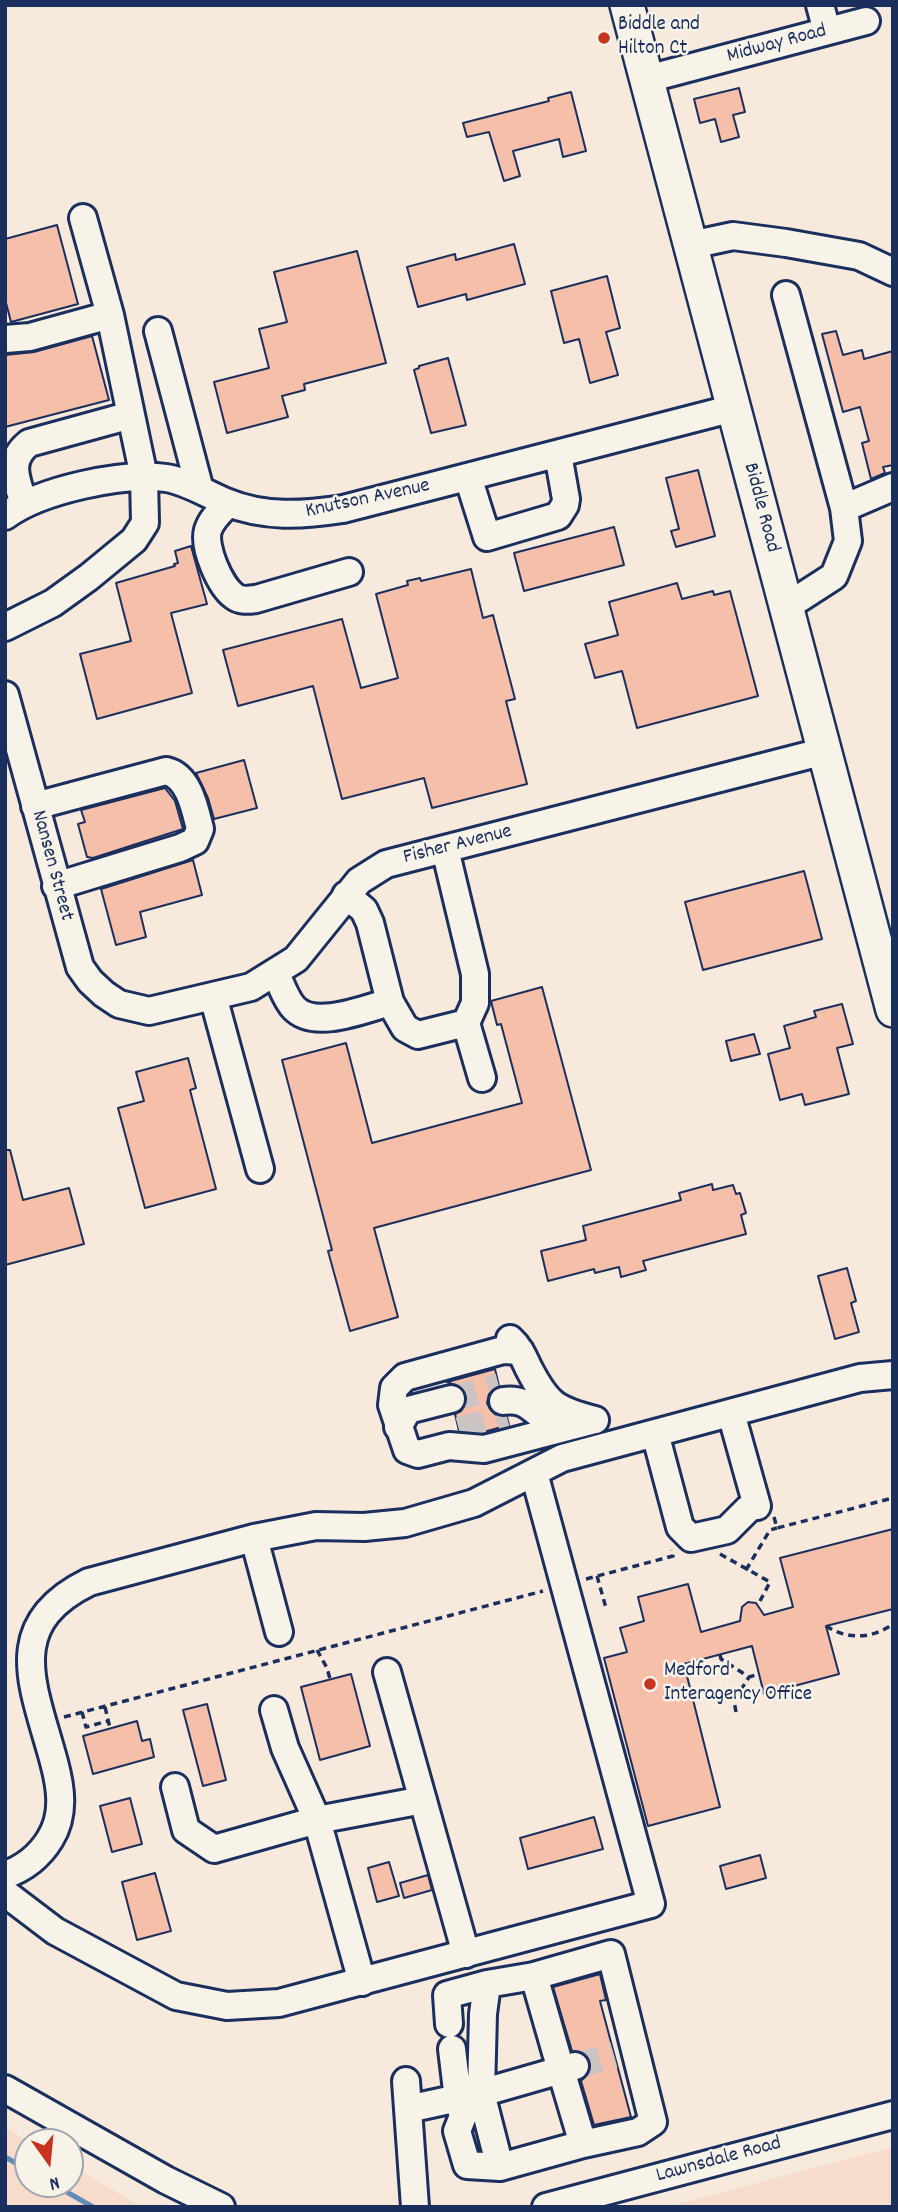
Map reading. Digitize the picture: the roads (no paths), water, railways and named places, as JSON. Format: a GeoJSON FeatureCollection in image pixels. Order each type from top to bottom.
{"type":"FeatureCollection","features":[{"type":"Feature","properties":{"kind":"main road","name":"Biddle Road"},"geometry":{"type":"LineString","coordinates":[[627,5],[893,1010]]}},
{"type":"Feature","properties":{"kind":"street"},"geometry":{"type":"LineString","coordinates":[[820,5],[827,32]]}},
{"type":"Feature","properties":{"kind":"street","name":"Midway Road"},"geometry":{"type":"LineString","coordinates":[[647,79],[866,21]]}},
{"type":"Feature","properties":{"kind":"street"},"geometry":{"type":"LineString","coordinates":[[5,627],[53,603],[89,578],[134,540],[145,523],[144,477],[110,315],[83,218]]}},
{"type":"Feature","properties":{"kind":"street"},"geometry":{"type":"LineString","coordinates":[[691,245],[733,236],[786,243],[859,256],[893,272]]}},
{"type":"Feature","properties":{"kind":"street"},"geometry":{"type":"LineString","coordinates":[[786,295],[844,508],[848,541],[834,576],[786,607]]}},
{"type":"Feature","properties":{"kind":"street"},"geometry":{"type":"LineString","coordinates":[[5,340],[30,337],[110,315]]}},
{"type":"Feature","properties":{"kind":"street"},"geometry":{"type":"LineString","coordinates":[[158,331],[200,490]]}},
{"type":"Feature","properties":{"kind":"street","name":"Knutson Avenue"},"geometry":{"type":"LineString","coordinates":[[15,510],[74,488],[119,478],[144,477],[167,478],[229,503],[278,514],[301,516],[343,509],[734,408]]}},
{"type":"Feature","properties":{"kind":"street"},"geometry":{"type":"LineString","coordinates":[[15,510],[15,461],[20,450],[29,443],[131,415]]}},
{"type":"Feature","properties":{"kind":"street"},"geometry":{"type":"LineString","coordinates":[[468,477],[486,537],[558,516],[566,499],[558,454]]}},
{"type":"Feature","properties":{"kind":"street"},"geometry":{"type":"LineString","coordinates":[[844,508],[893,487]]}},
{"type":"Feature","properties":{"kind":"street"},"geometry":{"type":"LineString","coordinates":[[229,503],[215,517],[208,531],[208,546],[220,581],[234,596],[242,600],[256,599],[349,572]]}},
{"type":"Feature","properties":{"kind":"street","name":"Nansen Street"},"geometry":{"type":"LineString","coordinates":[[5,695],[80,967],[104,994],[135,1009]]}},
{"type":"Feature","properties":{"kind":"street","name":"Fisher Avenue"},"geometry":{"type":"LineString","coordinates":[[135,1009],[165,1008],[251,987],[275,974],[296,959],[316,937],[359,881],[386,864],[825,751]]}},
{"type":"Feature","properties":{"kind":"street"},"geometry":{"type":"LineString","coordinates":[[35,806],[166,771],[175,773],[184,782],[200,829],[195,841],[180,848],[57,886]]}},
{"type":"Feature","properties":{"kind":"street"},"geometry":{"type":"LineString","coordinates":[[445,849],[475,974],[475,1003],[466,1023],[482,1078]]}},
{"type":"Feature","properties":{"kind":"street"},"geometry":{"type":"LineString","coordinates":[[346,895],[364,910],[370,923],[390,1002],[405,1028],[418,1035],[466,1023]]}},
{"type":"Feature","properties":{"kind":"street"},"geometry":{"type":"LineString","coordinates":[[275,974],[293,1008],[306,1017],[325,1019],[390,1002]]}},
{"type":"Feature","properties":{"kind":"street"},"geometry":{"type":"LineString","coordinates":[[213,996],[260,1169]]}},
{"type":"Feature","properties":{"kind":"street"},"geometry":{"type":"LineString","coordinates":[[398,1427],[407,1450],[418,1454],[449,1446],[484,1449],[523,1409],[595,1420],[571,1414],[552,1404],[540,1391],[520,1351],[509,1338],[499,1338],[393,1368],[381,1376],[375,1388],[376,1401],[383,1415],[415,1437],[431,1437],[455,1414]]}},
{"type":"Feature","properties":{"kind":"street"},"geometry":{"type":"LineString","coordinates":[[5,1875],[20,1869],[41,1853],[54,1832],[61,1807],[60,1784],[33,1682],[31,1659],[34,1634],[48,1609],[67,1593],[89,1582],[254,1538],[316,1526],[364,1527],[405,1522],[474,1503],[562,1458],[860,1378],[893,1375]]}},
{"type":"Feature","properties":{"kind":"street"},"geometry":{"type":"LineString","coordinates":[[655,1433],[680,1527],[691,1538],[727,1530],[752,1508],[731,1412]]}},
{"type":"Feature","properties":{"kind":"street"},"geometry":{"type":"LineString","coordinates":[[5,1893],[55,1931],[176,1996],[227,2006],[279,2003],[651,1904],[534,1473]]}},
{"type":"Feature","properties":{"kind":"street"},"geometry":{"type":"LineString","coordinates":[[254,1538],[279,1632]]}},
{"type":"Feature","properties":{"kind":"street"},"geometry":{"type":"LineString","coordinates":[[387,1672],[466,1954]]}},
{"type":"Feature","properties":{"kind":"street"},"geometry":{"type":"LineString","coordinates":[[274,1710],[285,1748],[317,1820],[362,1982]]}},
{"type":"Feature","properties":{"kind":"street"},"geometry":{"type":"LineString","coordinates":[[175,1787],[186,1829],[215,1849],[317,1820],[423,1800]]}},
{"type":"Feature","properties":{"kind":"street"},"geometry":{"type":"LineString","coordinates":[[465,2042],[447,1995],[477,1987],[534,1976],[611,1954],[624,2052],[653,2123],[638,2132],[583,2144],[500,2168],[467,2165],[457,2131],[469,2096],[465,2042],[477,1987]]}},
{"type":"Feature","properties":{"kind":"street"},"geometry":{"type":"LineString","coordinates":[[534,1976],[568,2068],[583,2144]]}},
{"type":"Feature","properties":{"kind":"street"},"geometry":{"type":"LineString","coordinates":[[408,2109],[469,2096],[568,2068]]}},
{"type":"Feature","properties":{"kind":"street"},"geometry":{"type":"LineString","coordinates":[[406,2081],[415,2207]]}},
{"type":"Feature","properties":{"kind":"street"},"geometry":{"type":"LineString","coordinates":[[5,2089],[166,2180],[221,2207]]}},
{"type":"Feature","properties":{"kind":"street","name":"Lawnsdale Road"},"geometry":{"type":"LineString","coordinates":[[546,2207],[893,2115]]}},
{"type":"Feature","properties":{"kind":"waterway"},"geometry":{"type":"LineString","coordinates":[[5,2157],[14,2162]]}},
{"type":"Feature","properties":{"kind":"waterway"},"geometry":{"type":"LineString","coordinates":[[77,2198],[93,2207]]}},
{"type":"Feature","properties":{"kind":"tunnel"},"geometry":{"type":"LineString","coordinates":[[451,1399],[499,1386]]}},
{"type":"Feature","properties":{"kind":"tunnel"},"geometry":{"type":"LineString","coordinates":[[459,1430],[507,1417]]}},
{"type":"Feature","properties":{"kind":"tunnel"},"geometry":{"type":"LineString","coordinates":[[575,2066],[614,2055]]}},
{"type":"Feature","properties":{"kind":"place","name":"Biddle and Hilton Ct"},"geometry":{"type":"Point","coordinates":[604,38]}},
{"type":"Feature","properties":{"kind":"place","name":"Medford Interagency Office"},"geometry":{"type":"Point","coordinates":[650,1684]}}]}
